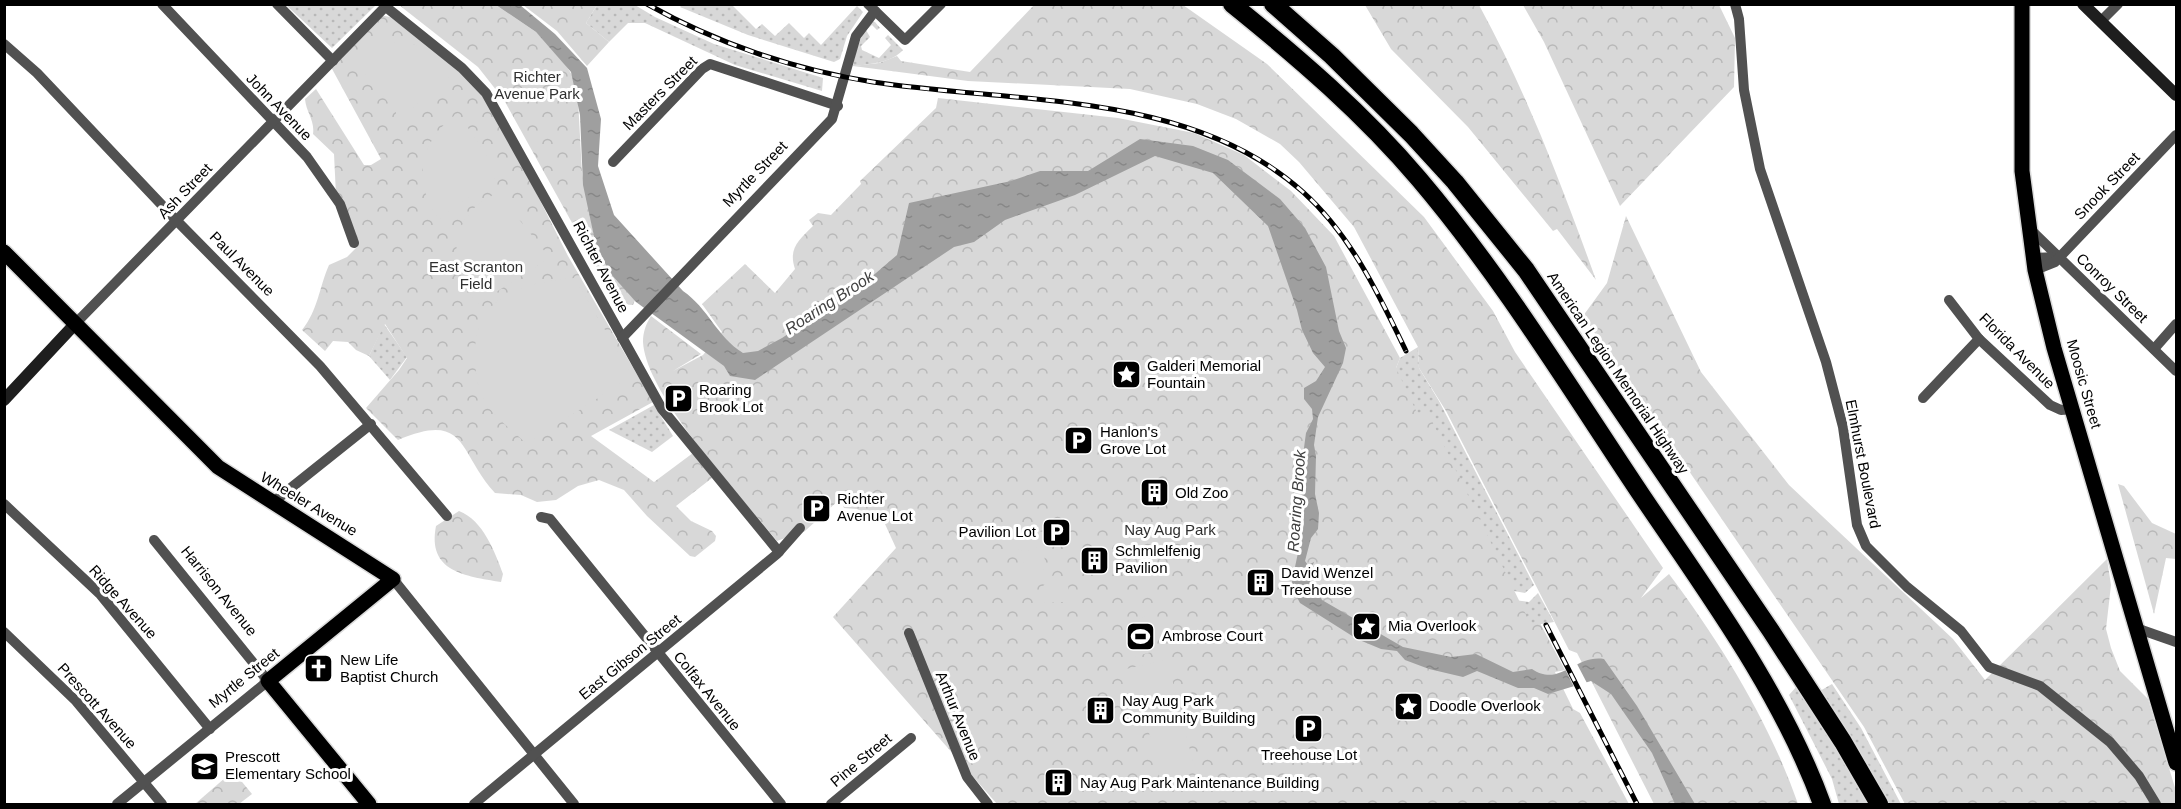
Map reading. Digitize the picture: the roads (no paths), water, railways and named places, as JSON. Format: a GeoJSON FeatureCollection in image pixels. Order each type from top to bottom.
{"type":"FeatureCollection","features":[{"type":"Feature","properties":{"kind":"highway"},"geometry":{"type":"LineString","coordinates":[[1232,4],[1300,59],[1364,119],[1419,179],[1470,243],[1738,639],[1785,720],[1822,804]]}},
{"type":"Feature","properties":{"kind":"highway","name":"American Legion Memorial Highway"},"geometry":{"type":"LineString","coordinates":[[1272,4],[1332,56],[1411,134],[1520,262],[1564,323],[1771,631],[1878,802]]}},
{"type":"Feature","properties":{"kind":"main road","name":"Moosic Street"},"geometry":{"type":"LineString","coordinates":[[2022,4],[2022,148],[2027,226],[2034,264],[2073,410],[2176,763]]}},
{"type":"Feature","properties":{"kind":"main road","name":"Wheeler Avenue"},"geometry":{"type":"LineString","coordinates":[[4,252],[218,467],[393,579]]}},
{"type":"Feature","properties":{"kind":"main road","name":"Myrtle Street"},"geometry":{"type":"LineString","coordinates":[[268,681],[393,579]]}},
{"type":"Feature","properties":{"kind":"main road","name":"Harrison Avenue"},"geometry":{"type":"LineString","coordinates":[[268,681],[369,804]]}},
{"type":"Feature","properties":{"kind":"street","name":"John Avenue"},"geometry":{"type":"LineString","coordinates":[[162,4],[272,123],[307,157],[340,204],[354,243]]}},
{"type":"Feature","properties":{"kind":"street"},"geometry":{"type":"LineString","coordinates":[[277,4],[333,61]]}},
{"type":"Feature","properties":{"kind":"street"},"geometry":{"type":"LineString","coordinates":[[872,8],[905,40],[941,4]]}},
{"type":"Feature","properties":{"kind":"street","name":"Elmhurst Boulevard"},"geometry":{"type":"LineString","coordinates":[[1735,4],[1739,19],[1744,90],[1760,169],[1826,362],[1843,427],[1857,525],[1866,546],[1907,587],[1961,631],[1989,667],[2040,686],[2110,742],[2139,776],[2156,804]]}},
{"type":"Feature","properties":{"kind":"street"},"geometry":{"type":"LineString","coordinates":[[2083,4],[2176,95]]}},
{"type":"Feature","properties":{"kind":"street"},"geometry":{"type":"LineString","coordinates":[[2101,21],[2118,4]]}},
{"type":"Feature","properties":{"kind":"street","name":"Ash Street"},"geometry":{"type":"LineString","coordinates":[[4,400],[75,324],[387,6]]}},
{"type":"Feature","properties":{"kind":"street","name":"Richter Avenue"},"geometry":{"type":"LineString","coordinates":[[387,6],[462,68],[486,93],[622,338],[676,429],[779,552]]}},
{"type":"Feature","properties":{"kind":"street","name":"Myrtle Street"},"geometry":{"type":"LineString","coordinates":[[622,338],[832,120],[838,106],[856,36],[872,8]]}},
{"type":"Feature","properties":{"kind":"street","name":"Paul Avenue"},"geometry":{"type":"LineString","coordinates":[[4,44],[37,73],[177,221],[312,357],[447,516]]}},
{"type":"Feature","properties":{"kind":"street","name":"Masters Street"},"geometry":{"type":"LineString","coordinates":[[613,162],[702,69],[710,64],[838,106]]}},
{"type":"Feature","properties":{"kind":"street","name":"Snook Street"},"geometry":{"type":"LineString","coordinates":[[2034,264],[2059,257],[2176,135]]}},
{"type":"Feature","properties":{"kind":"street","name":"Conroy Street"},"geometry":{"type":"LineString","coordinates":[[2027,226],[2176,371]]}},
{"type":"Feature","properties":{"kind":"street","name":"Florida Avenue"},"geometry":{"type":"LineString","coordinates":[[1949,300],[1979,339],[2050,405],[2061,410],[2073,410]]}},
{"type":"Feature","properties":{"kind":"street"},"geometry":{"type":"LineString","coordinates":[[2154,349],[2176,324]]}},
{"type":"Feature","properties":{"kind":"street"},"geometry":{"type":"LineString","coordinates":[[1923,398],[1979,339]]}},
{"type":"Feature","properties":{"kind":"street"},"geometry":{"type":"LineString","coordinates":[[272,503],[371,424]]}},
{"type":"Feature","properties":{"kind":"street","name":"Ridge Avenue"},"geometry":{"type":"LineString","coordinates":[[4,504],[100,594],[210,729]]}},
{"type":"Feature","properties":{"kind":"street","name":"Colfax Avenue"},"geometry":{"type":"LineString","coordinates":[[541,517],[550,519],[781,804]]}},
{"type":"Feature","properties":{"kind":"street","name":"East Gibson Street"},"geometry":{"type":"LineString","coordinates":[[474,804],[658,655],[779,552],[800,528]]}},
{"type":"Feature","properties":{"kind":"street","name":"Harrison Avenue"},"geometry":{"type":"LineString","coordinates":[[154,540],[268,681]]}},
{"type":"Feature","properties":{"kind":"street","name":"Wheeler Avenue"},"geometry":{"type":"LineString","coordinates":[[393,579],[574,804]]}},
{"type":"Feature","properties":{"kind":"street"},"geometry":{"type":"LineString","coordinates":[[2136,628],[2176,642]]}},
{"type":"Feature","properties":{"kind":"street","name":"Prescott Avenue"},"geometry":{"type":"LineString","coordinates":[[4,632],[76,701],[162,804]]}},
{"type":"Feature","properties":{"kind":"street","name":"Arthur Avenue"},"geometry":{"type":"LineString","coordinates":[[909,633],[967,777],[988,804]]}},
{"type":"Feature","properties":{"kind":"street","name":"Myrtle Street"},"geometry":{"type":"LineString","coordinates":[[117,804],[268,681]]}},
{"type":"Feature","properties":{"kind":"street","name":"Pine Street"},"geometry":{"type":"LineString","coordinates":[[831,804],[911,738]]}},
{"type":"Feature","properties":{"kind":"water"},"geometry":{"type":"Polygon","coordinates":[[[496,5],[520,5],[555,34],[587,68],[601,119],[598,166],[614,215],[692,298],[726,339],[743,353],[758,351],[782,338],[862,285],[897,255],[909,203],[1011,181],[1040,171],[1088,171],[1140,139],[1193,146],[1228,160],[1280,199],[1305,228],[1326,267],[1339,331],[1346,348],[1343,363],[1318,417],[1314,445],[1318,529],[1311,538],[1305,561],[1308,565],[1314,562],[1312,567],[1315,585],[1322,600],[1403,647],[1451,657],[1476,654],[1513,672],[1532,669],[1551,675],[1584,661],[1604,659],[1637,706],[1695,804],[1675,804],[1652,753],[1611,694],[1591,681],[1548,694],[1534,688],[1518,688],[1477,671],[1463,677],[1429,669],[1405,660],[1397,651],[1381,649],[1357,639],[1300,603],[1291,586],[1304,524],[1303,499],[1293,459],[1303,455],[1306,433],[1313,419],[1312,409],[1304,399],[1304,388],[1316,381],[1325,367],[1313,353],[1302,330],[1268,226],[1213,173],[1155,156],[1075,195],[1005,220],[974,242],[954,247],[755,380],[730,376],[724,366],[636,302],[609,272],[595,241],[583,185],[580,115],[571,72],[536,32],[496,5]]]}},
{"type":"Feature","properties":{"kind":"railway"},"geometry":{"type":"LineString","coordinates":[[647,4],[728,43],[814,70],[873,82],[1099,107],[1155,118],[1208,135],[1258,159],[1303,192],[1320,209],[1350,246],[1406,351]]}},
{"type":"Feature","properties":{"kind":"railway"},"geometry":{"type":"LineString","coordinates":[[1546,625],[1637,804]]}},
{"type":"Feature","properties":{"kind":"place","name":"Galderi Memorial Fountain"},"geometry":{"type":"Point","coordinates":[1126,375]}},
{"type":"Feature","properties":{"kind":"place","name":"Roaring Brook Lot"},"geometry":{"type":"Point","coordinates":[678,399]}},
{"type":"Feature","properties":{"kind":"place","name":"Hanlon's Grove Lot"},"geometry":{"type":"Point","coordinates":[1079,441]}},
{"type":"Feature","properties":{"kind":"place","name":"Old Zoo"},"geometry":{"type":"Point","coordinates":[1154,493]}},
{"type":"Feature","properties":{"kind":"place","name":"Richter Avenue Lot"},"geometry":{"type":"Point","coordinates":[816,508]}},
{"type":"Feature","properties":{"kind":"place","name":"Pavilion Lot"},"geometry":{"type":"Point","coordinates":[1057,532]}},
{"type":"Feature","properties":{"kind":"place","name":"Schmlelfenig Pavilion"},"geometry":{"type":"Point","coordinates":[1094,560]}},
{"type":"Feature","properties":{"kind":"place","name":"David Wenzel Treehouse"},"geometry":{"type":"Point","coordinates":[1260,582]}},
{"type":"Feature","properties":{"kind":"place","name":"Mia Overlook"},"geometry":{"type":"Point","coordinates":[1367,626]}},
{"type":"Feature","properties":{"kind":"place","name":"Ambrose Court"},"geometry":{"type":"Point","coordinates":[1141,636]}},
{"type":"Feature","properties":{"kind":"place","name":"New Life Baptist Church"},"geometry":{"type":"Point","coordinates":[319,669]}},
{"type":"Feature","properties":{"kind":"place","name":"Doodle Overlook"},"geometry":{"type":"Point","coordinates":[1408,706]}},
{"type":"Feature","properties":{"kind":"place","name":"Nay Aug Park Community Building"},"geometry":{"type":"Point","coordinates":[1101,710]}},
{"type":"Feature","properties":{"kind":"place","name":"Treehouse Lot"},"geometry":{"type":"Point","coordinates":[1309,728]}},
{"type":"Feature","properties":{"kind":"place","name":"Prescott Elementary School"},"geometry":{"type":"Point","coordinates":[204,766]}},
{"type":"Feature","properties":{"kind":"place","name":"Nay Aug Park Maintenance Building"},"geometry":{"type":"Point","coordinates":[1059,783]}},
{"type":"Feature","properties":{"kind":"park label","name":"Richter Avenue Park"},"geometry":{"type":"Point","coordinates":[537,86]}},
{"type":"Feature","properties":{"kind":"park label","name":"East Scranton Field"},"geometry":{"type":"Point","coordinates":[476,276]}},
{"type":"Feature","properties":{"kind":"park label","name":"Nay Aug Park"},"geometry":{"type":"Point","coordinates":[1170,530]}},
{"type":"Feature","properties":{"kind":"water label","name":"Roaring Brook"},"geometry":{"type":"Point","coordinates":[829,302]}},
{"type":"Feature","properties":{"kind":"water label","name":"Roaring Brook"},"geometry":{"type":"Point","coordinates":[1296,501]}}]}
